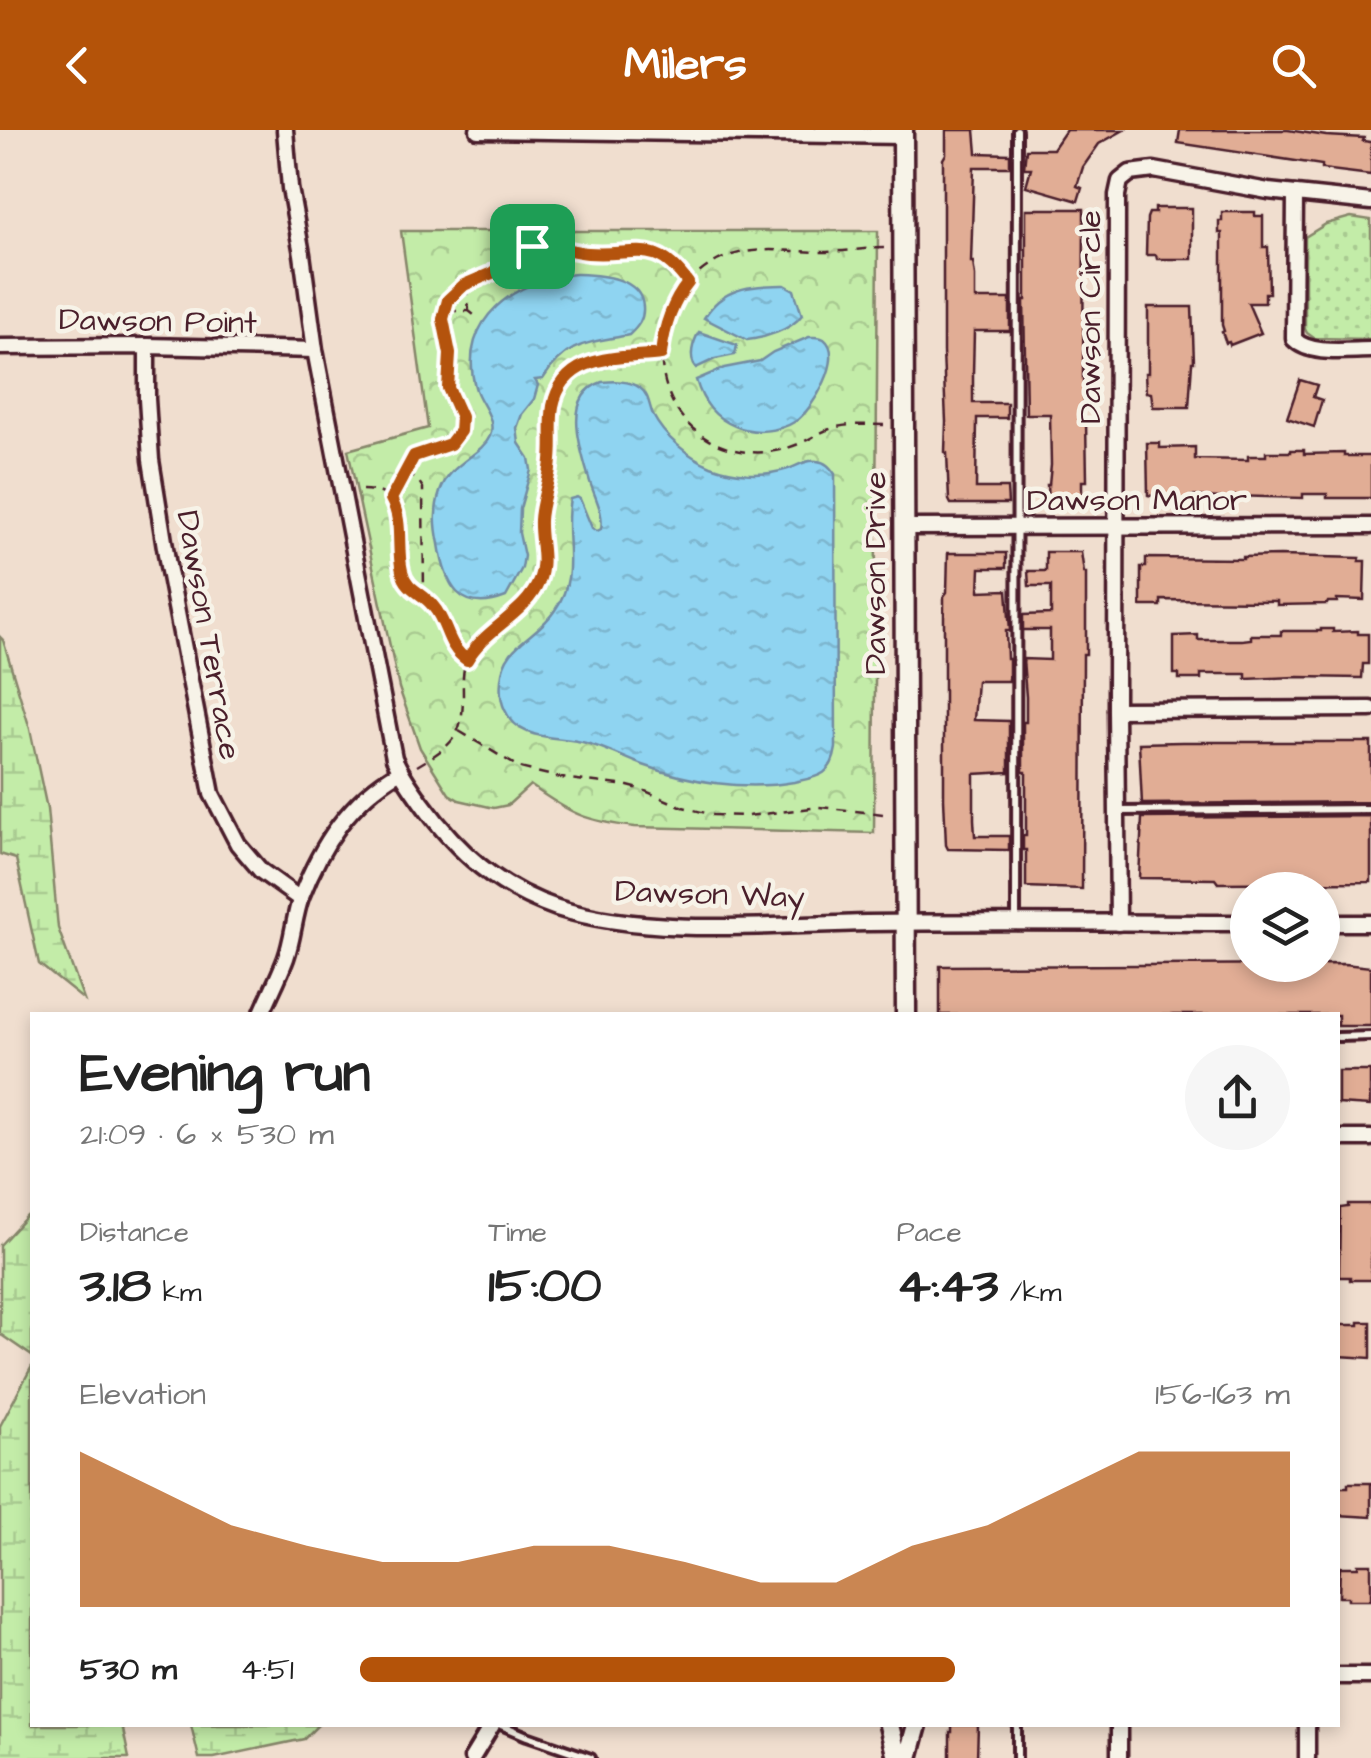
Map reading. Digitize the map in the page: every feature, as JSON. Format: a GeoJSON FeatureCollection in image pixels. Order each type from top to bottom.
{"type":"FeatureCollection","features":[{"type":"Feature","properties":{"kind":"street","name":"Dawson Way"},"geometry":{"type":"LineString","coordinates":[[286,130],[290,188],[315,350],[394,758],[445,835],[474,862],[510,889],[558,908],[617,922],[689,926],[1230,923]]}},
{"type":"Feature","properties":{"kind":"street"},"geometry":{"type":"LineString","coordinates":[[478,130],[903,133]]}},
{"type":"Feature","properties":{"kind":"street","name":"Dawson Drive"},"geometry":{"type":"LineString","coordinates":[[903,133],[906,1012]]}},
{"type":"Feature","properties":{"kind":"street","name":"Dawson Circle"},"geometry":{"type":"LineString","coordinates":[[1118,923],[1116,526],[1120,181],[1130,174],[1154,170],[1295,194],[1371,202]]}},
{"type":"Feature","properties":{"kind":"street"},"geometry":{"type":"LineString","coordinates":[[1295,194],[1294,339],[1315,349],[1371,350]]}},
{"type":"Feature","properties":{"kind":"street","name":"Dawson Terrace"},"geometry":{"type":"LineString","coordinates":[[147,346],[151,460],[212,794],[238,844],[261,871],[300,900]]}},
{"type":"Feature","properties":{"kind":"street","name":"Dawson Point"},"geometry":{"type":"LineString","coordinates":[[0,347],[315,350]]}},
{"type":"Feature","properties":{"kind":"street","name":"Dawson Manor"},"geometry":{"type":"LineString","coordinates":[[903,527],[1371,526]]}},
{"type":"Feature","properties":{"kind":"street"},"geometry":{"type":"LineString","coordinates":[[1116,710],[1371,709]]}},
{"type":"Feature","properties":{"kind":"street"},"geometry":{"type":"LineString","coordinates":[[263,1012],[286,956],[300,900],[321,853],[339,824],[378,784],[400,772]]}},
{"type":"Feature","properties":{"kind":"street"},"geometry":{"type":"LineString","coordinates":[[1340,923],[1371,923]]}},
{"type":"Feature","properties":{"kind":"street"},"geometry":{"type":"LineString","coordinates":[[1340,1138],[1371,1138]]}},
{"type":"Feature","properties":{"kind":"street"},"geometry":{"type":"LineString","coordinates":[[1340,1676],[1371,1676]]}},
{"type":"Feature","properties":{"kind":"street"},"geometry":{"type":"LineString","coordinates":[[472,1758],[491,1727]]}},
{"type":"Feature","properties":{"kind":"street"},"geometry":{"type":"LineString","coordinates":[[890,1727],[898,1758]]}},
{"type":"Feature","properties":{"kind":"street"},"geometry":{"type":"LineString","coordinates":[[908,1758],[916,1727]]}},
{"type":"Feature","properties":{"kind":"street"},"geometry":{"type":"LineString","coordinates":[[1118,1758],[1119,1727]]}},
{"type":"Feature","properties":{"kind":"street"},"geometry":{"type":"LineString","coordinates":[[1307,1727],[1307,1758]]}},
{"type":"Feature","properties":{"kind":"lane"},"geometry":{"type":"LineString","coordinates":[[1016,923],[1017,130]]}},
{"type":"Feature","properties":{"kind":"lane"},"geometry":{"type":"LineString","coordinates":[[1116,811],[1371,809]]}},
{"type":"Feature","properties":{"kind":"lane"},"geometry":{"type":"LineString","coordinates":[[1340,1036],[1371,1036]]}},
{"type":"Feature","properties":{"kind":"lane"},"geometry":{"type":"LineString","coordinates":[[507,1727],[590,1758]]}},
{"type":"Feature","properties":{"kind":"lane"},"geometry":{"type":"LineString","coordinates":[[1017,1727],[1017,1758]]}},
{"type":"Feature","properties":{"kind":"path"},"geometry":{"type":"LineString","coordinates":[[391,499],[414,456],[450,444],[460,431],[461,417],[448,388],[450,354],[444,312],[451,295],[466,284],[492,273],[526,248],[540,246],[586,253],[657,254],[671,262],[688,283]]}},
{"type":"Feature","properties":{"kind":"path"},"geometry":{"type":"LineString","coordinates":[[884,248],[746,251],[718,260],[688,283],[671,310],[661,354],[664,382],[680,415],[697,432],[733,449],[774,451],[832,428],[884,425]]}},
{"type":"Feature","properties":{"kind":"path"},"geometry":{"type":"LineString","coordinates":[[466,284],[469,312]]}},
{"type":"Feature","properties":{"kind":"path"},"geometry":{"type":"LineString","coordinates":[[444,312],[469,312],[478,318]]}},
{"type":"Feature","properties":{"kind":"path"},"geometry":{"type":"LineString","coordinates":[[417,766],[443,749],[459,731],[467,660],[482,639],[527,599],[539,581],[544,561],[540,516],[550,468],[552,411],[564,382],[590,362],[661,354]]}},
{"type":"Feature","properties":{"kind":"path"},"geometry":{"type":"LineString","coordinates":[[404,474],[417,479],[422,486],[426,527],[424,597]]}},
{"type":"Feature","properties":{"kind":"path"},"geometry":{"type":"LineString","coordinates":[[362,490],[380,492],[391,499],[400,519],[403,576],[438,613],[454,649],[467,660]]}},
{"type":"Feature","properties":{"kind":"path"},"geometry":{"type":"LineString","coordinates":[[459,731],[520,768],[561,778],[628,786],[713,814],[746,816],[818,807],[884,814]]}},
{"type":"Feature","properties":{"kind":"green space"},"geometry":{"type":"Polygon","coordinates":[[[1351,217],[1371,220],[1371,339],[1314,338],[1305,329],[1305,237],[1326,224],[1351,217]]]}},
{"type":"Feature","properties":{"kind":"green space"},"geometry":{"type":"Polygon","coordinates":[[[401,231],[878,231],[874,833],[618,825],[579,815],[530,785],[508,805],[494,808],[449,794],[420,748],[399,688],[348,450],[428,428],[401,231]]]}},
{"type":"Feature","properties":{"kind":"green space"},"geometry":{"type":"Polygon","coordinates":[[[0,637],[30,729],[47,809],[58,928],[84,1000],[39,964],[16,859],[0,854],[0,637]]]}},
{"type":"Feature","properties":{"kind":"green space"},"geometry":{"type":"Polygon","coordinates":[[[30,1217],[30,1355],[0,1334],[0,1245],[30,1217]]]}},
{"type":"Feature","properties":{"kind":"green space"},"geometry":{"type":"Polygon","coordinates":[[[30,1370],[30,1727],[122,1727],[129,1758],[0,1758],[0,1426],[30,1370]]]}},
{"type":"Feature","properties":{"kind":"green space"},"geometry":{"type":"Polygon","coordinates":[[[191,1727],[316,1727],[304,1739],[199,1758],[191,1727]]]}},
{"type":"Feature","properties":{"kind":"water"},"geometry":{"type":"Polygon","coordinates":[[[576,274],[627,283],[640,297],[641,319],[629,335],[570,350],[543,379],[535,380],[538,385],[534,399],[517,428],[531,470],[520,509],[522,568],[506,597],[490,602],[466,599],[445,572],[436,518],[445,482],[486,443],[492,429],[475,387],[475,341],[483,323],[513,294],[532,284],[576,274]]]}},
{"type":"Feature","properties":{"kind":"water"},"geometry":{"type":"Polygon","coordinates":[[[785,285],[794,290],[802,315],[777,332],[747,340],[704,318],[729,294],[749,287],[785,285]]]}},
{"type":"Feature","properties":{"kind":"water"},"geometry":{"type":"Polygon","coordinates":[[[699,332],[737,345],[735,355],[696,368],[692,350],[699,332]]]}},
{"type":"Feature","properties":{"kind":"water"},"geometry":{"type":"Polygon","coordinates":[[[809,337],[824,339],[830,347],[829,370],[818,395],[796,421],[774,430],[742,429],[721,418],[705,402],[696,380],[724,368],[760,361],[809,337]]]}},
{"type":"Feature","properties":{"kind":"water"},"geometry":{"type":"Polygon","coordinates":[[[602,382],[626,382],[640,388],[670,438],[711,466],[759,474],[813,461],[825,464],[835,474],[836,748],[831,764],[822,774],[775,785],[698,780],[661,771],[586,743],[530,733],[512,721],[505,710],[501,684],[508,657],[548,620],[563,596],[569,569],[570,499],[580,499],[592,528],[601,529],[600,511],[577,426],[582,399],[589,389],[602,382]]]}},
{"type":"Feature","properties":{"kind":"building"},"geometry":{"type":"Polygon","coordinates":[[[946,130],[975,130],[977,153],[1010,154],[1010,167],[974,167],[971,262],[975,299],[1010,299],[1010,331],[974,331],[973,374],[973,403],[1007,403],[1007,418],[977,418],[976,488],[1007,488],[1008,504],[951,504],[949,500],[943,352],[946,130]]]}},
{"type":"Feature","properties":{"kind":"building"},"geometry":{"type":"Polygon","coordinates":[[[1066,130],[1124,130],[1099,144],[1083,167],[1077,186],[1082,188],[1078,201],[1026,186],[1031,168],[1024,168],[1026,149],[1053,149],[1066,130]]]}},
{"type":"Feature","properties":{"kind":"building"},"geometry":{"type":"Polygon","coordinates":[[[1180,130],[1288,130],[1364,138],[1363,141],[1371,142],[1371,175],[1178,143],[1180,130]]]}},
{"type":"Feature","properties":{"kind":"building"},"geometry":{"type":"Polygon","coordinates":[[[1155,208],[1192,208],[1192,259],[1157,259],[1156,255],[1146,255],[1147,218],[1149,213],[1155,213],[1155,208]]]}},
{"type":"Feature","properties":{"kind":"building"},"geometry":{"type":"Polygon","coordinates":[[[1026,209],[1084,209],[1087,481],[1082,481],[1082,502],[1048,502],[1050,414],[1026,414],[1026,209]]]}},
{"type":"Feature","properties":{"kind":"building"},"geometry":{"type":"Polygon","coordinates":[[[1222,212],[1255,212],[1255,216],[1263,216],[1263,247],[1268,247],[1269,293],[1265,293],[1265,303],[1248,303],[1261,333],[1230,345],[1222,332],[1222,212]]]}},
{"type":"Feature","properties":{"kind":"building"},"geometry":{"type":"Polygon","coordinates":[[[1148,307],[1192,307],[1194,362],[1189,407],[1153,407],[1151,393],[1146,392],[1148,307]]]}},
{"type":"Feature","properties":{"kind":"building"},"geometry":{"type":"Polygon","coordinates":[[[1300,380],[1317,385],[1313,397],[1322,400],[1314,427],[1287,418],[1300,380]]]}},
{"type":"Feature","properties":{"kind":"building"},"geometry":{"type":"Polygon","coordinates":[[[1147,443],[1160,443],[1160,448],[1195,447],[1195,459],[1248,460],[1248,456],[1291,450],[1304,450],[1304,454],[1371,456],[1371,498],[1303,494],[1303,498],[1192,496],[1192,501],[1157,501],[1157,497],[1148,495],[1147,443]]]}},
{"type":"Feature","properties":{"kind":"building"},"geometry":{"type":"Polygon","coordinates":[[[1046,552],[1081,552],[1086,573],[1082,889],[1026,887],[1023,659],[1050,660],[1050,630],[1023,630],[1023,615],[1051,614],[1051,586],[1029,586],[1028,571],[1046,571],[1046,552]]]}},
{"type":"Feature","properties":{"kind":"building"},"geometry":{"type":"Polygon","coordinates":[[[948,553],[1006,553],[1006,568],[980,568],[979,591],[1007,590],[1009,681],[977,681],[974,720],[1009,721],[1009,772],[974,774],[974,819],[975,836],[1009,836],[1009,850],[948,849],[946,845],[944,596],[948,553]]]}},
{"type":"Feature","properties":{"kind":"building"},"geometry":{"type":"Polygon","coordinates":[[[1146,558],[1360,558],[1359,561],[1365,561],[1364,600],[1277,605],[1277,601],[1161,600],[1161,606],[1141,606],[1141,567],[1146,567],[1146,558]]]}},
{"type":"Feature","properties":{"kind":"building"},"geometry":{"type":"Polygon","coordinates":[[[1321,629],[1368,634],[1368,664],[1363,664],[1362,678],[1246,679],[1246,674],[1201,674],[1201,679],[1179,679],[1179,674],[1174,674],[1174,636],[1242,640],[1251,639],[1251,635],[1321,629]]]}},
{"type":"Feature","properties":{"kind":"building"},"geometry":{"type":"Polygon","coordinates":[[[1371,742],[1371,802],[1142,804],[1139,743],[1371,742]]]}},
{"type":"Feature","properties":{"kind":"building"},"geometry":{"type":"Polygon","coordinates":[[[1371,816],[1371,882],[1340,882],[1340,872],[1230,872],[1230,883],[1218,883],[1215,879],[1139,878],[1142,818],[1371,816]]]}},
{"type":"Feature","properties":{"kind":"building"},"geometry":{"type":"Polygon","coordinates":[[[1340,964],[1371,967],[1371,1026],[1340,1026],[1340,1012],[940,1012],[940,966],[1230,965],[1230,982],[1340,982],[1340,964]]]}},
{"type":"Feature","properties":{"kind":"building"},"geometry":{"type":"Polygon","coordinates":[[[1340,1071],[1370,1071],[1370,1106],[1340,1104],[1340,1071]]]}},
{"type":"Feature","properties":{"kind":"building"},"geometry":{"type":"Polygon","coordinates":[[[1371,1204],[1371,1280],[1340,1277],[1340,1208],[1371,1204]]]}},
{"type":"Feature","properties":{"kind":"building"},"geometry":{"type":"Polygon","coordinates":[[[1371,1322],[1371,1358],[1340,1356],[1340,1325],[1371,1322]]]}},
{"type":"Feature","properties":{"kind":"building"},"geometry":{"type":"Polygon","coordinates":[[[1348,1483],[1371,1483],[1371,1517],[1340,1515],[1340,1487],[1348,1487],[1348,1483]]]}},
{"type":"Feature","properties":{"kind":"building"},"geometry":{"type":"Polygon","coordinates":[[[1371,1564],[1371,1600],[1340,1597],[1340,1567],[1371,1564]]]}},
{"type":"Feature","properties":{"kind":"building"},"geometry":{"type":"Polygon","coordinates":[[[952,1727],[978,1727],[977,1758],[950,1758],[952,1727]]]}},
{"type":"Feature","properties":{"kind":"route"},"geometry":{"type":"LineString","coordinates":[[532,246],[594,254],[657,254],[667,258],[688,283],[671,310],[661,354],[590,362],[564,382],[552,411],[552,460],[540,516],[544,561],[539,581],[527,599],[482,639],[467,660],[454,649],[435,608],[405,581],[400,519],[391,499],[414,456],[450,444],[460,431],[461,417],[448,388],[450,354],[443,319],[448,300],[464,285],[492,273],[532,246]]}}]}
